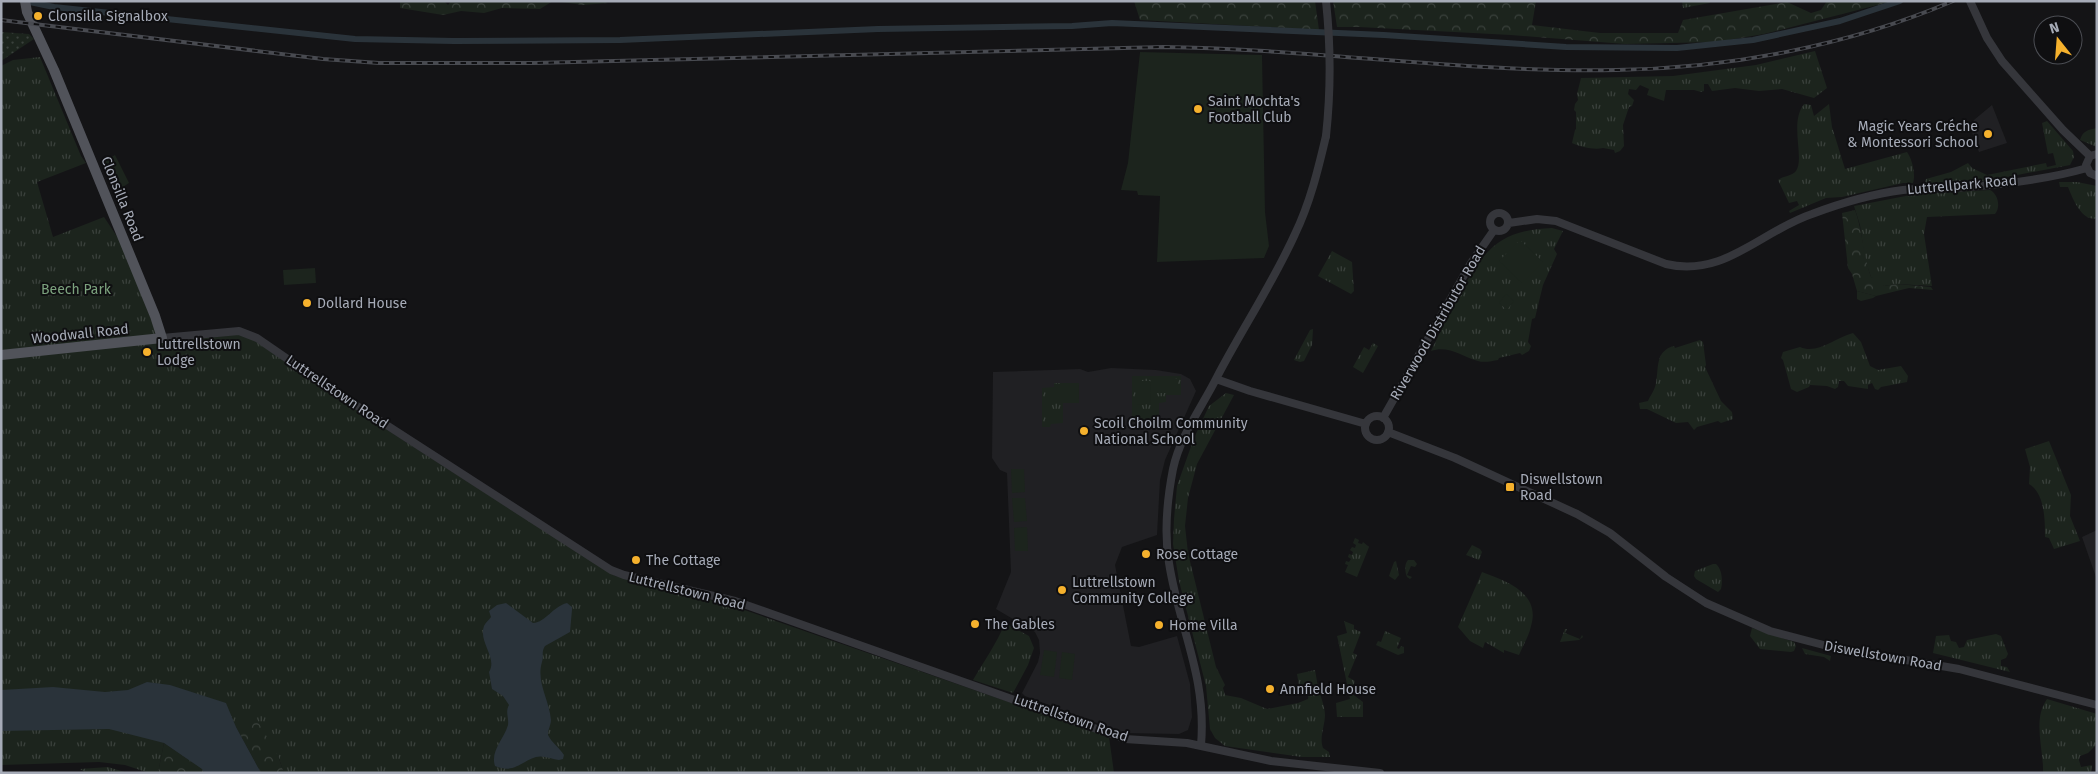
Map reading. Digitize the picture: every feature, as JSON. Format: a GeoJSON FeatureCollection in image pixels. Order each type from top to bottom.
{"type":"FeatureCollection","features":[{"type":"Feature","properties":{"kind":"main road","name":"Clonsilla Road"},"geometry":{"type":"LineString","coordinates":[[25,4],[155,316],[162,338]]}},
{"type":"Feature","properties":{"kind":"main road","name":"Woodwall Road"},"geometry":{"type":"LineString","coordinates":[[1,356],[162,338]]}},
{"type":"Feature","properties":{"kind":"street"},"geometry":{"type":"LineString","coordinates":[[1201,745],[1200,688],[1169,565],[1167,515],[1172,475],[1178,454],[1199,409],[1295,234],[1317,174],[1326,136],[1331,83],[1330,40],[1326,1]]}},
{"type":"Feature","properties":{"kind":"street"},"geometry":{"type":"LineString","coordinates":[[1970,1],[1987,38],[2002,61],[2063,130],[2094,155],[2087,161],[2087,168],[2090,173],[2097,176]]}},
{"type":"Feature","properties":{"kind":"street","name":"Luttrellpark Road"},"geometry":{"type":"LineString","coordinates":[[1509,223],[1537,219],[1556,222],[1666,264],[1696,266],[1724,260],[1786,225],[1810,214],[1896,191],[1982,186],[2087,168]]}},
{"type":"Feature","properties":{"kind":"street"},"geometry":{"type":"LineString","coordinates":[[1496,214],[1505,215],[1509,223],[1503,231],[1494,230],[1490,225],[1491,219],[1496,214]]}},
{"type":"Feature","properties":{"kind":"street","name":"Riverwood Distributor Road"},"geometry":{"type":"LineString","coordinates":[[1383,418],[1471,263],[1494,230]]}},
{"type":"Feature","properties":{"kind":"street","name":"Luttrellstown Road"},"geometry":{"type":"LineString","coordinates":[[162,338],[238,331],[257,338],[478,485],[611,570],[624,575],[735,602],[1124,739],[1201,745],[1272,761],[1380,773]]}},
{"type":"Feature","properties":{"kind":"street"},"geometry":{"type":"LineString","coordinates":[[1216,379],[1250,391],[1366,424]]}},
{"type":"Feature","properties":{"kind":"street"},"geometry":{"type":"LineString","coordinates":[[1371,418],[1383,418],[1388,424],[1388,432],[1383,438],[1373,439],[1366,431],[1366,424],[1371,418]]}},
{"type":"Feature","properties":{"kind":"street","name":"Diswellstown Road"},"geometry":{"type":"LineString","coordinates":[[1388,432],[1426,446],[1564,507],[1610,533],[1666,577],[1706,603],[1770,631],[1835,648],[1959,669],[2097,705]]}},
{"type":"Feature","properties":{"kind":"shaded area","name":"Magic Years Créche & Montessori School"},"geometry":{"type":"Polygon","coordinates":[[[1992,105],[2007,143],[1979,152],[1970,127],[1974,120],[1992,105]]]}},
{"type":"Feature","properties":{"kind":"shaded area","name":"Luttrellstown Community College"},"geometry":{"type":"Polygon","coordinates":[[[1111,368],[1156,370],[1181,374],[1190,379],[1196,391],[1165,460],[1160,480],[1157,535],[1122,547],[1115,565],[1131,646],[1139,647],[1177,636],[1190,684],[1192,717],[1188,730],[1179,734],[1124,733],[1025,696],[1022,693],[1038,662],[1040,653],[1039,640],[1035,632],[996,609],[1011,572],[1007,473],[1000,470],[992,458],[993,372],[1080,369],[1088,372],[1111,368]]]}},
{"type":"Feature","properties":{"kind":"shaded area"},"geometry":{"type":"Polygon","coordinates":[[[2097,530],[2097,580],[2082,537],[2097,530]]]}},
{"type":"Feature","properties":{"kind":"shaded area"},"geometry":{"type":"Polygon","coordinates":[[[506,603],[533,623],[542,620],[562,605],[567,603],[572,607],[570,632],[545,646],[541,669],[542,684],[551,720],[548,735],[564,755],[563,759],[539,757],[530,759],[512,768],[507,769],[495,766],[494,755],[508,725],[507,710],[509,705],[503,696],[492,689],[489,672],[491,661],[483,632],[485,625],[491,617],[489,611],[497,605],[506,603]]]}},
{"type":"Feature","properties":{"kind":"shaded area"},"geometry":{"type":"Polygon","coordinates":[[[147,682],[170,685],[226,703],[236,727],[261,773],[204,773],[202,769],[164,743],[109,729],[1,731],[1,690],[53,687],[105,692],[128,690],[147,682]]]}},
{"type":"Feature","properties":{"kind":"green space"},"geometry":{"type":"Polygon","coordinates":[[[400,1],[444,1],[448,5],[451,1],[553,1],[540,9],[502,8],[484,13],[461,11],[443,15],[400,8],[400,1]]]}},
{"type":"Feature","properties":{"kind":"green space"},"geometry":{"type":"Polygon","coordinates":[[[554,1],[602,1],[608,3],[583,5],[554,1]]]}},
{"type":"Feature","properties":{"kind":"green space"},"geometry":{"type":"Polygon","coordinates":[[[1134,1],[1315,1],[1319,30],[1140,20],[1134,1]]]}},
{"type":"Feature","properties":{"kind":"green space"},"geometry":{"type":"Polygon","coordinates":[[[1333,1],[1536,1],[1532,25],[1600,33],[1678,33],[1683,20],[1787,2],[1811,13],[1821,10],[1827,1],[1893,1],[1764,34],[1716,42],[1625,44],[1511,35],[1337,27],[1333,1]]]}},
{"type":"Feature","properties":{"kind":"green space"},"geometry":{"type":"Polygon","coordinates":[[[1682,1],[1709,1],[1710,3],[1683,8],[1682,1]]]}},
{"type":"Feature","properties":{"kind":"green space"},"geometry":{"type":"Polygon","coordinates":[[[1,32],[29,34],[34,39],[1,61],[1,32]]]}},
{"type":"Feature","properties":{"kind":"green space"},"geometry":{"type":"Polygon","coordinates":[[[1815,51],[1827,88],[1814,98],[1782,89],[1759,91],[1735,88],[1712,91],[1708,84],[1704,84],[1704,91],[1701,92],[1694,90],[1666,90],[1664,101],[1647,95],[1649,89],[1640,85],[1636,90],[1629,89],[1628,94],[1634,100],[1632,106],[1629,107],[1623,125],[1624,146],[1620,151],[1615,153],[1614,150],[1588,148],[1572,143],[1576,129],[1576,112],[1574,110],[1578,100],[1577,94],[1581,78],[1673,76],[1756,65],[1815,51]]]}},
{"type":"Feature","properties":{"kind":"green space","name":"Saint Mochta's Football Club"},"geometry":{"type":"Polygon","coordinates":[[[1140,52],[1262,55],[1265,212],[1269,246],[1264,258],[1157,262],[1160,196],[1138,195],[1137,191],[1121,190],[1128,163],[1140,52]]]}},
{"type":"Feature","properties":{"kind":"green space","name":"Beech Park"},"geometry":{"type":"Polygon","coordinates":[[[40,57],[81,156],[86,163],[37,182],[53,237],[104,217],[120,241],[155,329],[155,334],[1,354],[1,66],[13,60],[40,57]]]}},
{"type":"Feature","properties":{"kind":"green space"},"geometry":{"type":"Polygon","coordinates":[[[1804,104],[1811,105],[1814,116],[1829,104],[1832,127],[1845,169],[1907,152],[1913,167],[1913,183],[1903,183],[1842,197],[1826,198],[1790,213],[1789,211],[1799,205],[1797,201],[1789,203],[1778,180],[1796,171],[1799,158],[1798,121],[1804,104]]]}},
{"type":"Feature","properties":{"kind":"green space"},"geometry":{"type":"Polygon","coordinates":[[[2047,121],[2073,151],[2074,157],[2070,165],[1986,181],[1929,184],[1925,182],[1926,179],[1951,172],[1968,163],[1972,168],[1987,175],[2046,163],[2047,167],[2056,165],[2053,153],[2048,154],[2042,123],[2047,121]]]}},
{"type":"Feature","properties":{"kind":"green space"},"geometry":{"type":"Polygon","coordinates":[[[2097,128],[2097,147],[2080,140],[2086,131],[2097,128]]]}},
{"type":"Feature","properties":{"kind":"green space"},"geometry":{"type":"Polygon","coordinates":[[[115,155],[129,183],[117,191],[102,162],[115,155]]]}},
{"type":"Feature","properties":{"kind":"green space"},"geometry":{"type":"Polygon","coordinates":[[[2059,182],[2077,182],[2097,186],[2097,218],[2092,219],[2082,213],[2068,187],[2060,187],[2059,182]]]}},
{"type":"Feature","properties":{"kind":"green space"},"geometry":{"type":"Polygon","coordinates":[[[1990,190],[1995,194],[1998,201],[1998,208],[1995,214],[1927,217],[1924,234],[1932,286],[1897,284],[1884,286],[1871,277],[1865,260],[1860,225],[1854,206],[1916,194],[1990,190]]]}},
{"type":"Feature","properties":{"kind":"green space"},"geometry":{"type":"Polygon","coordinates":[[[1855,210],[1871,277],[1881,281],[1884,286],[1897,284],[1931,287],[1933,290],[1909,288],[1876,296],[1857,291],[1852,274],[1848,268],[1842,213],[1855,210]]]}},
{"type":"Feature","properties":{"kind":"green space"},"geometry":{"type":"Polygon","coordinates":[[[1552,228],[1563,231],[1554,249],[1557,254],[1543,285],[1535,318],[1532,319],[1528,342],[1531,346],[1529,351],[1522,355],[1520,353],[1499,358],[1498,360],[1483,362],[1450,350],[1431,351],[1468,280],[1485,255],[1494,246],[1518,233],[1552,228]]]}},
{"type":"Feature","properties":{"kind":"green space"},"geometry":{"type":"Polygon","coordinates":[[[1520,240],[1543,262],[1522,283],[1499,261],[1520,240]]]}},
{"type":"Feature","properties":{"kind":"green space"},"geometry":{"type":"Polygon","coordinates":[[[1332,251],[1352,262],[1354,291],[1351,294],[1318,276],[1332,251]]]}},
{"type":"Feature","properties":{"kind":"green space"},"geometry":{"type":"Polygon","coordinates":[[[315,268],[316,283],[284,285],[283,270],[315,268]]]}},
{"type":"Feature","properties":{"kind":"green space"},"geometry":{"type":"Polygon","coordinates":[[[1857,291],[1876,296],[1861,301],[1857,299],[1857,291]]]}},
{"type":"Feature","properties":{"kind":"green space"},"geometry":{"type":"Polygon","coordinates":[[[1506,294],[1514,301],[1507,310],[1499,303],[1506,294]]]}},
{"type":"Feature","properties":{"kind":"green space"},"geometry":{"type":"Polygon","coordinates":[[[1313,329],[1312,345],[1304,361],[1294,360],[1310,330],[1313,329]]]}},
{"type":"Feature","properties":{"kind":"green space"},"geometry":{"type":"Polygon","coordinates":[[[1853,333],[1861,342],[1870,366],[1878,370],[1901,366],[1908,376],[1907,382],[1881,387],[1878,390],[1875,389],[1872,383],[1868,385],[1868,389],[1848,386],[1844,381],[1839,381],[1838,387],[1835,389],[1827,386],[1810,385],[1797,392],[1791,389],[1781,358],[1783,352],[1800,347],[1813,349],[1853,333]]]}},
{"type":"Feature","properties":{"kind":"green space"},"geometry":{"type":"Polygon","coordinates":[[[238,334],[251,338],[356,410],[615,576],[730,605],[1109,737],[1114,773],[284,773],[278,756],[236,727],[261,773],[204,773],[202,769],[164,743],[158,773],[149,773],[125,765],[99,762],[1,765],[1,359],[238,334]]]}},
{"type":"Feature","properties":{"kind":"green space"},"geometry":{"type":"Polygon","coordinates":[[[1700,340],[1703,342],[1705,367],[1721,401],[1732,412],[1733,419],[1721,423],[1718,421],[1697,427],[1694,430],[1688,422],[1676,423],[1647,409],[1640,409],[1639,403],[1648,401],[1655,388],[1659,360],[1664,352],[1674,346],[1675,348],[1700,340]]]}},
{"type":"Feature","properties":{"kind":"green space"},"geometry":{"type":"Polygon","coordinates":[[[1373,343],[1378,346],[1363,373],[1353,367],[1364,347],[1369,350],[1373,343]]]}},
{"type":"Feature","properties":{"kind":"green space"},"geometry":{"type":"Polygon","coordinates":[[[1132,376],[1181,376],[1181,395],[1166,395],[1166,402],[1159,403],[1159,422],[1157,422],[1157,426],[1147,426],[1146,421],[1132,422],[1132,376]]]}},
{"type":"Feature","properties":{"kind":"green space"},"geometry":{"type":"Polygon","coordinates":[[[1154,379],[1177,379],[1177,393],[1154,393],[1154,379]]]}},
{"type":"Feature","properties":{"kind":"green space"},"geometry":{"type":"Polygon","coordinates":[[[1137,381],[1150,381],[1151,404],[1137,405],[1137,381]]]}},
{"type":"Feature","properties":{"kind":"green space"},"geometry":{"type":"Polygon","coordinates":[[[1054,383],[1079,383],[1079,403],[1063,403],[1063,423],[1042,427],[1042,388],[1054,387],[1054,383]]]}},
{"type":"Feature","properties":{"kind":"green space"},"geometry":{"type":"Polygon","coordinates":[[[1055,385],[1078,385],[1079,399],[1055,399],[1055,385]]]}},
{"type":"Feature","properties":{"kind":"green space"},"geometry":{"type":"Polygon","coordinates":[[[1226,393],[1234,395],[1197,464],[1188,498],[1185,526],[1188,553],[1216,667],[1225,685],[1223,688],[1225,695],[1241,698],[1267,709],[1298,703],[1308,699],[1310,689],[1319,690],[1325,715],[1322,744],[1323,748],[1329,752],[1330,757],[1302,757],[1225,746],[1215,738],[1210,729],[1206,686],[1179,581],[1173,544],[1174,519],[1177,486],[1194,438],[1209,406],[1226,393]]]}},
{"type":"Feature","properties":{"kind":"green space"},"geometry":{"type":"Polygon","coordinates":[[[2049,441],[2071,495],[2070,516],[2080,541],[2054,549],[2049,538],[2045,537],[2041,501],[2034,488],[2029,484],[2030,467],[2025,449],[2049,441]]]}},
{"type":"Feature","properties":{"kind":"green space"},"geometry":{"type":"Polygon","coordinates":[[[1011,469],[1024,469],[1025,492],[1012,493],[1011,469]]]}},
{"type":"Feature","properties":{"kind":"green space"},"geometry":{"type":"Polygon","coordinates":[[[1012,498],[1025,498],[1027,521],[1014,522],[1012,498]]]}},
{"type":"Feature","properties":{"kind":"green space"},"geometry":{"type":"Polygon","coordinates":[[[1027,527],[1028,551],[1015,551],[1014,528],[1027,527]]]}},
{"type":"Feature","properties":{"kind":"green space"},"geometry":{"type":"Polygon","coordinates":[[[1355,538],[1359,540],[1358,543],[1362,544],[1363,542],[1369,547],[1357,577],[1345,572],[1348,565],[1345,564],[1346,561],[1349,562],[1351,559],[1348,557],[1349,554],[1352,555],[1353,552],[1350,550],[1352,547],[1355,548],[1356,545],[1353,543],[1355,538]]]}},
{"type":"Feature","properties":{"kind":"green space"},"geometry":{"type":"Polygon","coordinates":[[[1472,545],[1482,552],[1479,560],[1466,555],[1472,545]]]}},
{"type":"Feature","properties":{"kind":"green space"},"geometry":{"type":"Polygon","coordinates":[[[1408,560],[1414,560],[1417,564],[1415,567],[1411,566],[1407,575],[1412,577],[1410,579],[1407,577],[1405,570],[1408,560]]]}},
{"type":"Feature","properties":{"kind":"green space"},"geometry":{"type":"Polygon","coordinates":[[[1396,561],[1399,575],[1395,580],[1389,576],[1396,561]]]}},
{"type":"Feature","properties":{"kind":"green space"},"geometry":{"type":"Polygon","coordinates":[[[1716,564],[1720,569],[1722,582],[1721,589],[1718,592],[1694,576],[1695,571],[1716,564]]]}},
{"type":"Feature","properties":{"kind":"green space"},"geometry":{"type":"Polygon","coordinates":[[[1482,572],[1511,584],[1526,597],[1531,605],[1533,615],[1531,626],[1519,655],[1504,650],[1504,653],[1485,642],[1483,648],[1470,641],[1458,627],[1482,572]]]}},
{"type":"Feature","properties":{"kind":"green space"},"geometry":{"type":"Polygon","coordinates":[[[1344,621],[1354,625],[1354,629],[1361,632],[1353,653],[1357,655],[1348,677],[1355,681],[1351,693],[1363,702],[1363,717],[1337,717],[1336,703],[1350,699],[1337,636],[1347,633],[1344,621]]]}},
{"type":"Feature","properties":{"kind":"green space"},"geometry":{"type":"Polygon","coordinates":[[[1005,623],[1029,636],[1034,648],[1028,665],[1013,693],[973,680],[1005,623]]]}},
{"type":"Feature","properties":{"kind":"green space"},"geometry":{"type":"Polygon","coordinates":[[[1752,628],[1794,642],[1796,646],[1794,651],[1760,649],[1750,636],[1752,628]]]}},
{"type":"Feature","properties":{"kind":"green space"},"geometry":{"type":"Polygon","coordinates":[[[1565,629],[1567,629],[1565,633],[1580,639],[1582,635],[1583,637],[1579,640],[1560,642],[1565,629]]]}},
{"type":"Feature","properties":{"kind":"green space"},"geometry":{"type":"Polygon","coordinates":[[[1385,631],[1401,638],[1397,648],[1404,647],[1404,653],[1398,655],[1376,645],[1378,641],[1381,642],[1385,631]]]}},
{"type":"Feature","properties":{"kind":"green space"},"geometry":{"type":"Polygon","coordinates":[[[1996,634],[2001,636],[2008,654],[2006,658],[2001,660],[2001,666],[2007,667],[2010,672],[1933,653],[1936,636],[1949,635],[1951,641],[1956,642],[1959,648],[1964,647],[1967,640],[1996,634]]]}},
{"type":"Feature","properties":{"kind":"green space"},"geometry":{"type":"Polygon","coordinates":[[[1802,648],[1831,656],[1830,661],[1824,657],[1805,654],[1802,648]]]}},
{"type":"Feature","properties":{"kind":"green space"},"geometry":{"type":"Polygon","coordinates":[[[1044,650],[1057,652],[1054,677],[1040,675],[1044,650]]]}},
{"type":"Feature","properties":{"kind":"green space"},"geometry":{"type":"Polygon","coordinates":[[[1062,652],[1075,654],[1072,680],[1059,678],[1062,652]]]}},
{"type":"Feature","properties":{"kind":"green space"},"geometry":{"type":"Polygon","coordinates":[[[1315,670],[1318,687],[1300,691],[1297,674],[1315,670]]]}},
{"type":"Feature","properties":{"kind":"green space"},"geometry":{"type":"Polygon","coordinates":[[[2047,699],[2097,714],[2097,744],[2088,753],[2080,756],[2079,760],[2081,767],[2092,765],[2091,773],[2043,773],[2039,726],[2040,716],[2047,699]]]}},
{"type":"Feature","properties":{"kind":"green space"},"geometry":{"type":"Polygon","coordinates":[[[255,716],[278,756],[284,773],[261,773],[236,727],[255,716]]]}},
{"type":"Feature","properties":{"kind":"green space"},"geometry":{"type":"Polygon","coordinates":[[[164,743],[203,769],[204,773],[158,773],[164,743]]]}},
{"type":"Feature","properties":{"kind":"green space"},"geometry":{"type":"Polygon","coordinates":[[[108,767],[128,773],[86,773],[80,769],[108,767]]]}},
{"type":"Feature","properties":{"kind":"waterway"},"geometry":{"type":"LineString","coordinates":[[25,1],[54,7],[355,39],[454,41],[620,40],[878,29],[1072,26],[1112,23],[1384,35],[1566,47],[1677,48],[1753,40],[1840,21],[1900,1]]}},
{"type":"Feature","properties":{"kind":"railway"},"geometry":{"type":"LineString","coordinates":[[1,20],[323,59],[379,63],[534,63],[1163,47],[1276,52],[1503,68],[1616,70],[1702,65],[1788,52],[1872,30],[1913,17],[1953,1]]}},
{"type":"Feature","properties":{"kind":"place","name":"Clonsilla Signalbox"},"geometry":{"type":"Point","coordinates":[38,16]}},
{"type":"Feature","properties":{"kind":"place","name":"Saint Mochta's Football Club"},"geometry":{"type":"Point","coordinates":[1198,109]}},
{"type":"Feature","properties":{"kind":"place","name":"Magic Years Créche & Montessori School"},"geometry":{"type":"Point","coordinates":[1988,134]}},
{"type":"Feature","properties":{"kind":"place","name":"Dollard House"},"geometry":{"type":"Point","coordinates":[307,303]}},
{"type":"Feature","properties":{"kind":"place","name":"Luttrellstown Lodge"},"geometry":{"type":"Point","coordinates":[147,352]}},
{"type":"Feature","properties":{"kind":"place","name":"Scoil Choilm Community National School"},"geometry":{"type":"Point","coordinates":[1084,431]}},
{"type":"Feature","properties":{"kind":"place","name":"Diswellstown Road"},"geometry":{"type":"Point","coordinates":[1510,487]}},
{"type":"Feature","properties":{"kind":"place","name":"Rose Cottage"},"geometry":{"type":"Point","coordinates":[1146,554]}},
{"type":"Feature","properties":{"kind":"place","name":"The Cottage"},"geometry":{"type":"Point","coordinates":[636,560]}},
{"type":"Feature","properties":{"kind":"place","name":"Luttrellstown Community College"},"geometry":{"type":"Point","coordinates":[1062,590]}},
{"type":"Feature","properties":{"kind":"place","name":"The Gables"},"geometry":{"type":"Point","coordinates":[975,624]}},
{"type":"Feature","properties":{"kind":"place","name":"Home Villa"},"geometry":{"type":"Point","coordinates":[1159,625]}},
{"type":"Feature","properties":{"kind":"place","name":"Annfield House"},"geometry":{"type":"Point","coordinates":[1270,689]}}]}
